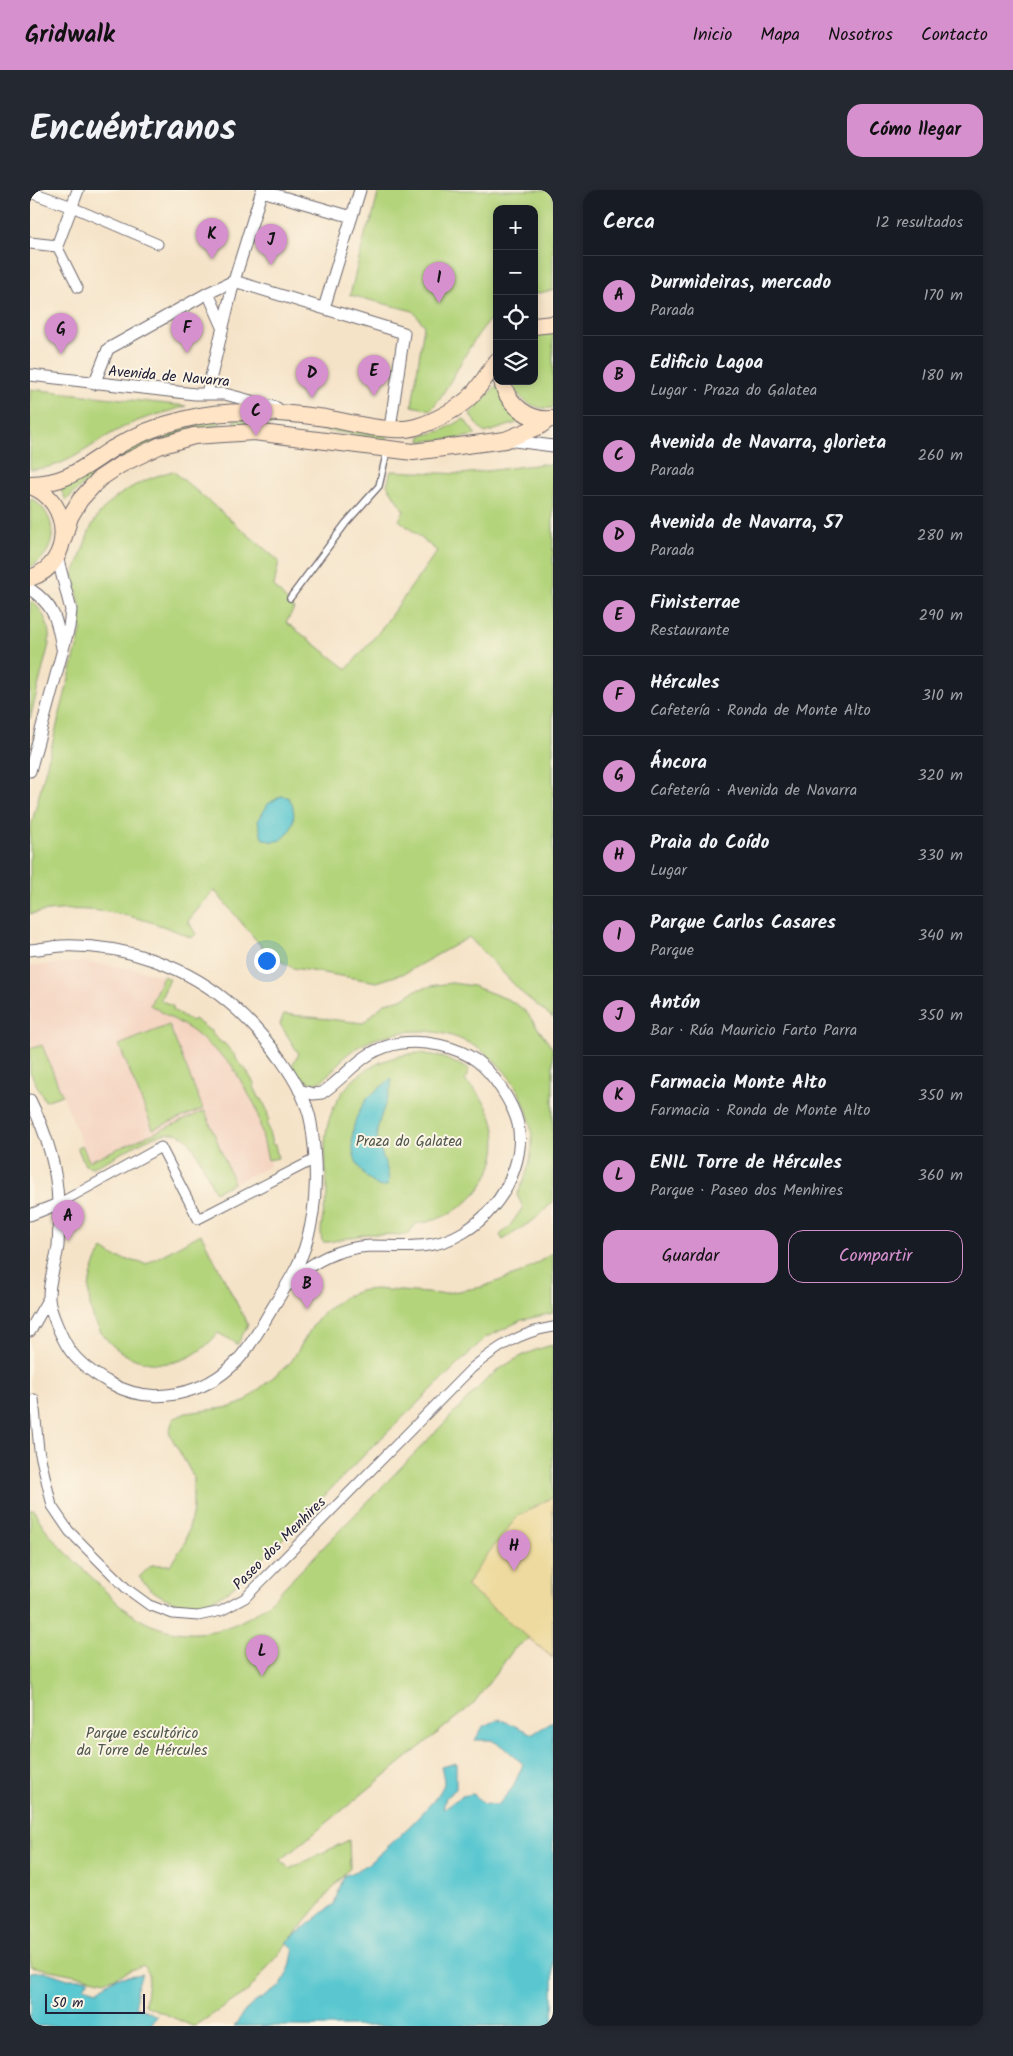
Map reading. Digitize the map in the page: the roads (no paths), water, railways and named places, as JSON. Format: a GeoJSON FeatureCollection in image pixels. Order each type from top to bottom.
{"type":"FeatureCollection","features":[{"type":"Feature","properties":{"kind":"main road"},"geometry":{"type":"LineString","coordinates":[[30,485],[43,484],[68,477],[90,465],[112,449],[144,432],[186,418],[225,413],[302,415],[390,428],[415,427],[442,416],[471,396],[493,366]]}},
{"type":"Feature","properties":{"kind":"main road"},"geometry":{"type":"LineString","coordinates":[[504,385],[511,401],[521,411],[534,418],[551,419]]}},
{"type":"Feature","properties":{"kind":"main road"},"geometry":{"type":"LineString","coordinates":[[30,578],[47,568],[57,556],[70,517],[80,500],[100,479],[120,465],[159,446],[194,436],[254,432],[413,452],[505,440],[540,426],[551,419]]}},
{"type":"Feature","properties":{"kind":"main road"},"geometry":{"type":"LineString","coordinates":[[30,485],[38,488],[50,498],[59,510],[63,524],[63,540]]}},
{"type":"Feature","properties":{"kind":"street"},"geometry":{"type":"LineString","coordinates":[[78,190],[57,246],[78,288]]}},
{"type":"Feature","properties":{"kind":"street"},"geometry":{"type":"LineString","coordinates":[[207,393],[234,281],[262,190],[352,217]]}},
{"type":"Feature","properties":{"kind":"street"},"geometry":{"type":"LineString","coordinates":[[324,308],[360,190]]}},
{"type":"Feature","properties":{"kind":"street"},"geometry":{"type":"LineString","coordinates":[[30,192],[72,207],[158,244]]}},
{"type":"Feature","properties":{"kind":"street"},"geometry":{"type":"LineString","coordinates":[[30,243],[57,246]]}},
{"type":"Feature","properties":{"kind":"street"},"geometry":{"type":"LineString","coordinates":[[94,384],[108,349],[208,293],[234,281],[404,333],[390,428]]}},
{"type":"Feature","properties":{"kind":"street"},"geometry":{"type":"LineString","coordinates":[[208,293],[223,327]]}},
{"type":"Feature","properties":{"kind":"street","name":"Avenida de Navarra"},"geometry":{"type":"LineString","coordinates":[[30,375],[94,384],[195,394],[225,394],[302,415]]}},
{"type":"Feature","properties":{"kind":"street"},"geometry":{"type":"LineString","coordinates":[[505,440],[553,446]]}},
{"type":"Feature","properties":{"kind":"street"},"geometry":{"type":"LineString","coordinates":[[30,771],[69,627],[71,610],[57,556]]}},
{"type":"Feature","properties":{"kind":"street"},"geometry":{"type":"LineString","coordinates":[[30,589],[50,606],[57,619],[62,649]]}},
{"type":"Feature","properties":{"kind":"street"},"geometry":{"type":"LineString","coordinates":[[30,950],[62,946],[103,948],[136,954],[188,974],[215,990],[268,1040],[299,1090],[310,1120],[314,1160],[314,1211],[307,1241],[299,1261],[278,1300],[236,1362],[202,1386],[183,1393],[160,1396],[139,1394],[120,1389],[87,1368],[69,1349],[59,1328],[49,1298]]}},
{"type":"Feature","properties":{"kind":"street"},"geometry":{"type":"LineString","coordinates":[[278,1300],[295,1278],[333,1254],[369,1246],[429,1245],[455,1237],[467,1230],[492,1208],[504,1192],[512,1175],[518,1147],[518,1123],[499,1085],[477,1061],[438,1045],[421,1042],[400,1043],[382,1048],[366,1056],[322,1093],[313,1094],[299,1090]]}},
{"type":"Feature","properties":{"kind":"street"},"geometry":{"type":"LineString","coordinates":[[30,1100],[42,1124],[56,1174],[58,1204],[58,1246],[49,1298],[30,1331]]}},
{"type":"Feature","properties":{"kind":"street"},"geometry":{"type":"LineString","coordinates":[[30,1215],[58,1204],[161,1147],[198,1220],[314,1160]]}},
{"type":"Feature","properties":{"kind":"street","name":"Paseo dos Menhires"},"geometry":{"type":"LineString","coordinates":[[34,1399],[39,1450],[52,1506],[61,1521],[127,1589],[149,1605],[173,1614],[198,1616],[221,1611],[245,1598],[472,1368],[494,1350],[532,1331],[553,1327]]}},
{"type":"Feature","properties":{"kind":"lane"},"geometry":{"type":"LineString","coordinates":[[290,598],[346,522],[378,486],[388,448]]}},
{"type":"Feature","properties":{"kind":"water"},"geometry":{"type":"Polygon","coordinates":[[[281,796],[288,797],[292,805],[294,814],[290,830],[279,841],[262,838],[258,821],[268,804],[281,796]]]}},
{"type":"Feature","properties":{"kind":"water"},"geometry":{"type":"Polygon","coordinates":[[[391,1078],[392,1083],[377,1134],[389,1182],[387,1186],[380,1187],[369,1179],[355,1159],[352,1147],[352,1134],[360,1110],[367,1099],[391,1078]]]}},
{"type":"Feature","properties":{"kind":"water"},"geometry":{"type":"Polygon","coordinates":[[[499,1719],[533,1734],[553,1721],[553,2026],[234,2026],[245,2011],[254,2003],[281,1986],[290,1967],[294,1948],[286,1942],[334,1904],[344,1876],[373,1860],[422,1813],[441,1791],[444,1783],[441,1767],[456,1763],[456,1789],[446,1797],[443,1809],[462,1796],[473,1794],[484,1804],[498,1805],[513,1787],[523,1764],[504,1747],[491,1740],[475,1740],[483,1727],[499,1719]]]}},
{"type":"Feature","properties":{"kind":"water"},"geometry":{"type":"Polygon","coordinates":[[[44,1971],[68,1979],[89,1979],[84,1987],[97,1991],[115,1978],[142,1974],[136,1990],[136,2006],[157,2016],[150,2026],[30,2026],[30,1972],[44,1971]]]}},
{"type":"Feature","properties":{"kind":"place","name":"Farmacia Monte Alto"},"geometry":{"type":"Point","coordinates":[212,259]}},
{"type":"Feature","properties":{"kind":"place","name":"Antón"},"geometry":{"type":"Point","coordinates":[271,265]}},
{"type":"Feature","properties":{"kind":"place","name":"Parque Carlos Casares"},"geometry":{"type":"Point","coordinates":[439,303]}},
{"type":"Feature","properties":{"kind":"place","name":"Hércules"},"geometry":{"type":"Point","coordinates":[187,353]}},
{"type":"Feature","properties":{"kind":"place","name":"Áncora"},"geometry":{"type":"Point","coordinates":[61,354]}},
{"type":"Feature","properties":{"kind":"place","name":"Finisterrae"},"geometry":{"type":"Point","coordinates":[374,396]}},
{"type":"Feature","properties":{"kind":"place","name":"Avenida de Navarra, 57"},"geometry":{"type":"Point","coordinates":[312,398]}},
{"type":"Feature","properties":{"kind":"place","name":"Avenida de Navarra, glorieta"},"geometry":{"type":"Point","coordinates":[256,436]}},
{"type":"Feature","properties":{"kind":"place","name":"Durmideiras, mercado"},"geometry":{"type":"Point","coordinates":[68,1241]}},
{"type":"Feature","properties":{"kind":"place","name":"Edificio Lagoa"},"geometry":{"type":"Point","coordinates":[307,1309]}},
{"type":"Feature","properties":{"kind":"place","name":"Praia do Coído"},"geometry":{"type":"Point","coordinates":[514,1571]}},
{"type":"Feature","properties":{"kind":"place","name":"ENIL Torre de Hércules"},"geometry":{"type":"Point","coordinates":[262,1676]}},
{"type":"Feature","properties":{"kind":"park label","name":"Praza do Galatea"},"geometry":{"type":"Point","coordinates":[409,1141]}},
{"type":"Feature","properties":{"kind":"park label","name":"Parque escultórico da Torre de Hércules"},"geometry":{"type":"Point","coordinates":[142,1742]}}]}
